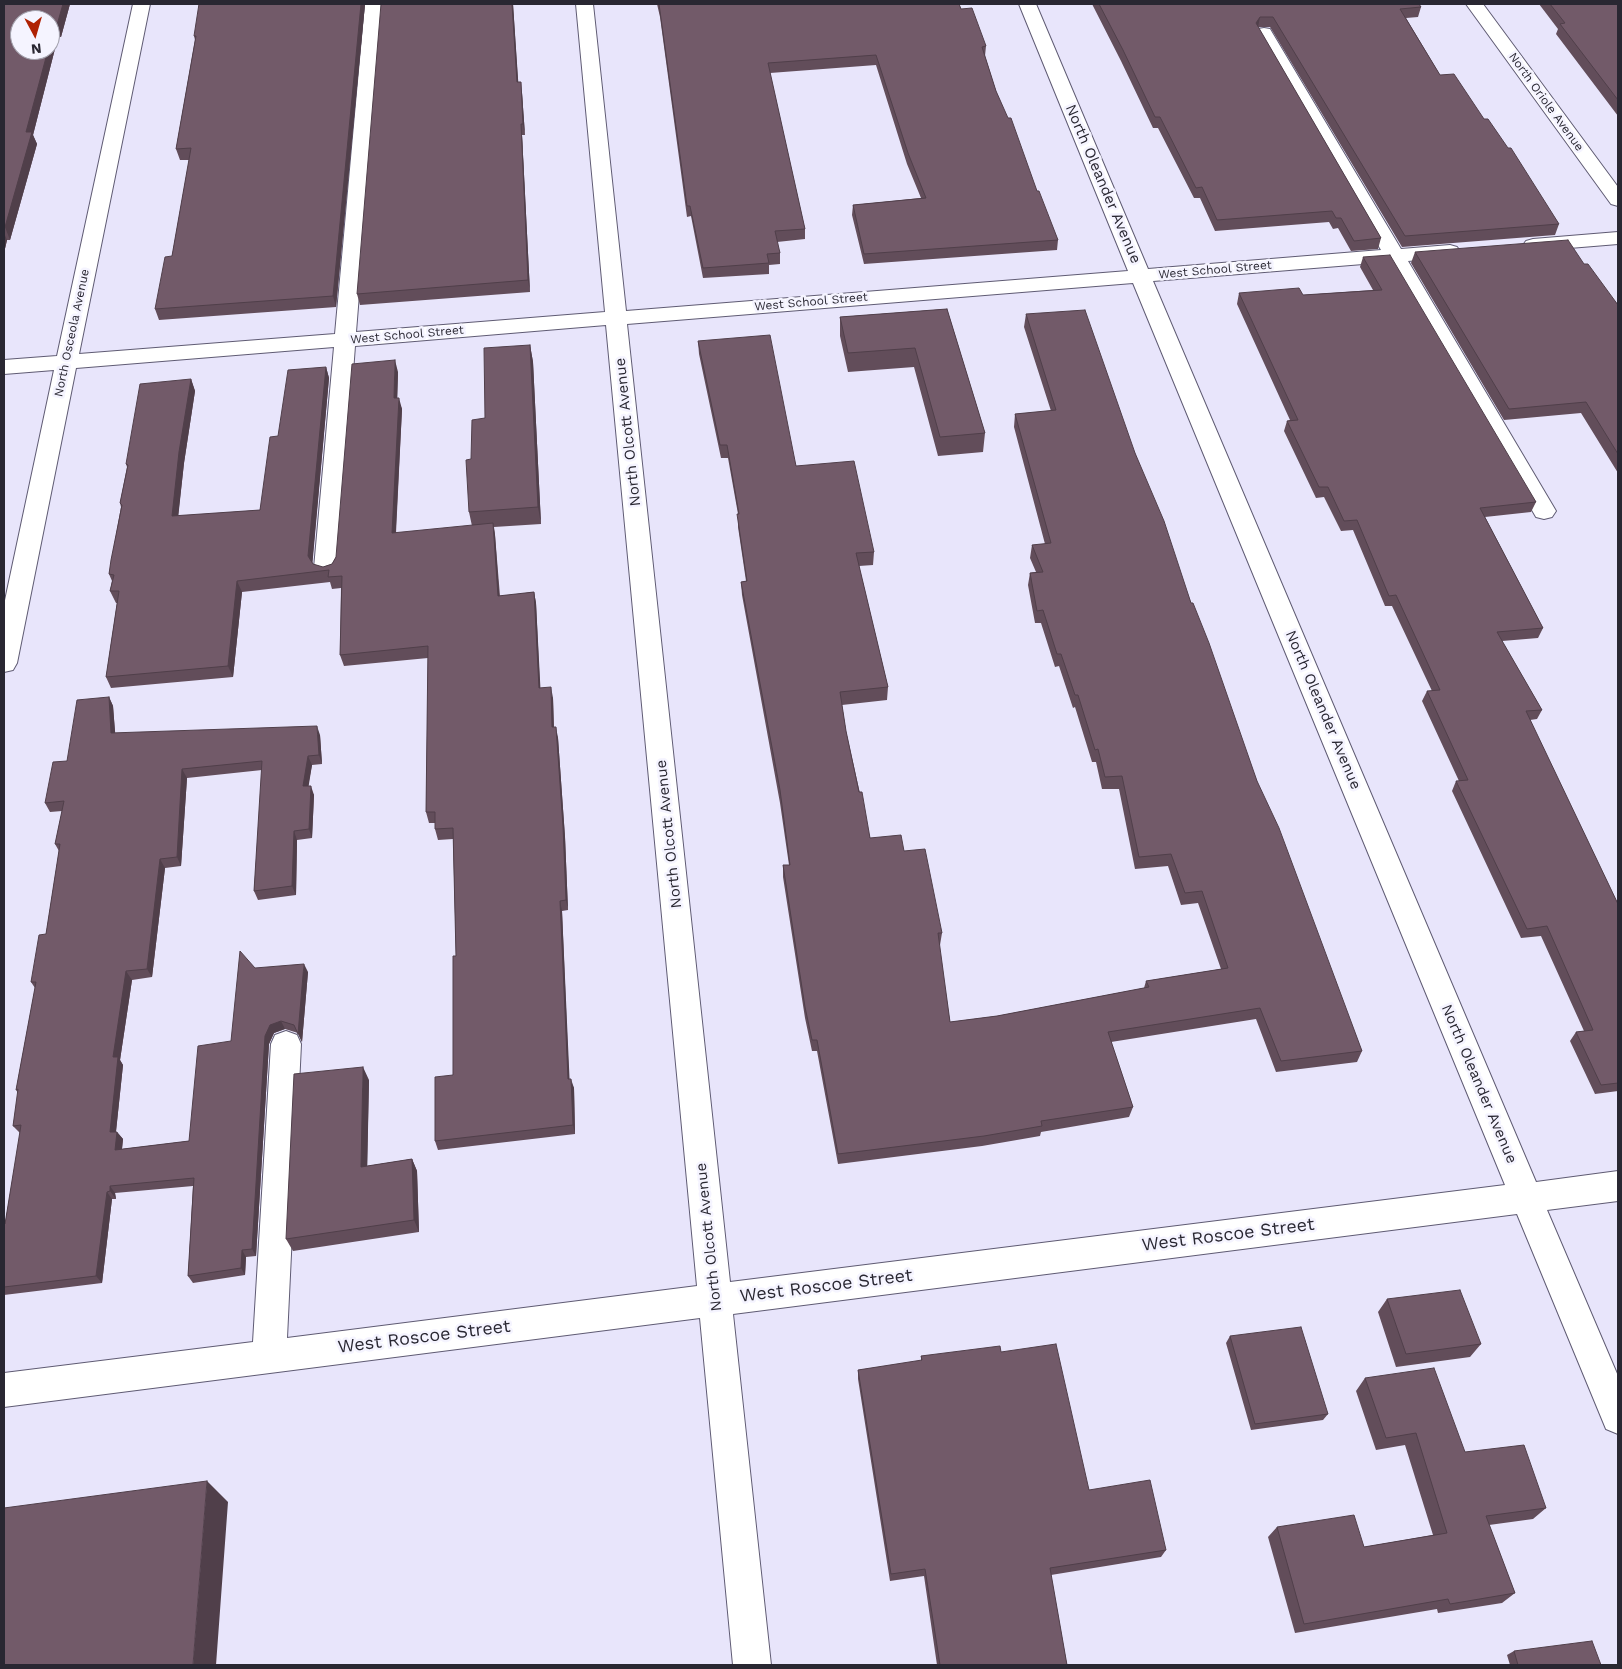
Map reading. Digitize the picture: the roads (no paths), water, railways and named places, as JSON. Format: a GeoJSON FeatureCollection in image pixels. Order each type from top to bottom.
{"type":"FeatureCollection","features":[{"type":"Feature","properties":{"kind":"street","name":"North Osceola Avenue"},"geometry":{"type":"LineString","coordinates":[[4,663],[141,4]]}},
{"type":"Feature","properties":{"kind":"street"},"geometry":{"type":"LineString","coordinates":[[326,568],[373,4]]}},
{"type":"Feature","properties":{"kind":"street","name":"North Olcott Avenue"},"geometry":{"type":"LineString","coordinates":[[584,4],[752,1665]]}},
{"type":"Feature","properties":{"kind":"street","name":"North Oleander Avenue"},"geometry":{"type":"LineString","coordinates":[[1027,4],[1618,1417]]}},
{"type":"Feature","properties":{"kind":"street","name":"North Oriole Avenue"},"geometry":{"type":"LineString","coordinates":[[1474,4],[1618,200]]}},
{"type":"Feature","properties":{"kind":"street"},"geometry":{"type":"LineString","coordinates":[[1264,33],[1544,511]]}},
{"type":"Feature","properties":{"kind":"street"},"geometry":{"type":"LineString","coordinates":[[1511,246],[1618,238]]}},
{"type":"Feature","properties":{"kind":"street","name":"West School Street"},"geometry":{"type":"LineString","coordinates":[[4,367],[1472,250]]}},
{"type":"Feature","properties":{"kind":"street"},"geometry":{"type":"LineString","coordinates":[[269,1357],[286,1044]]}},
{"type":"Feature","properties":{"kind":"street","name":"West Roscoe Street"},"geometry":{"type":"LineString","coordinates":[[4,1390],[1618,1186]]}}]}
